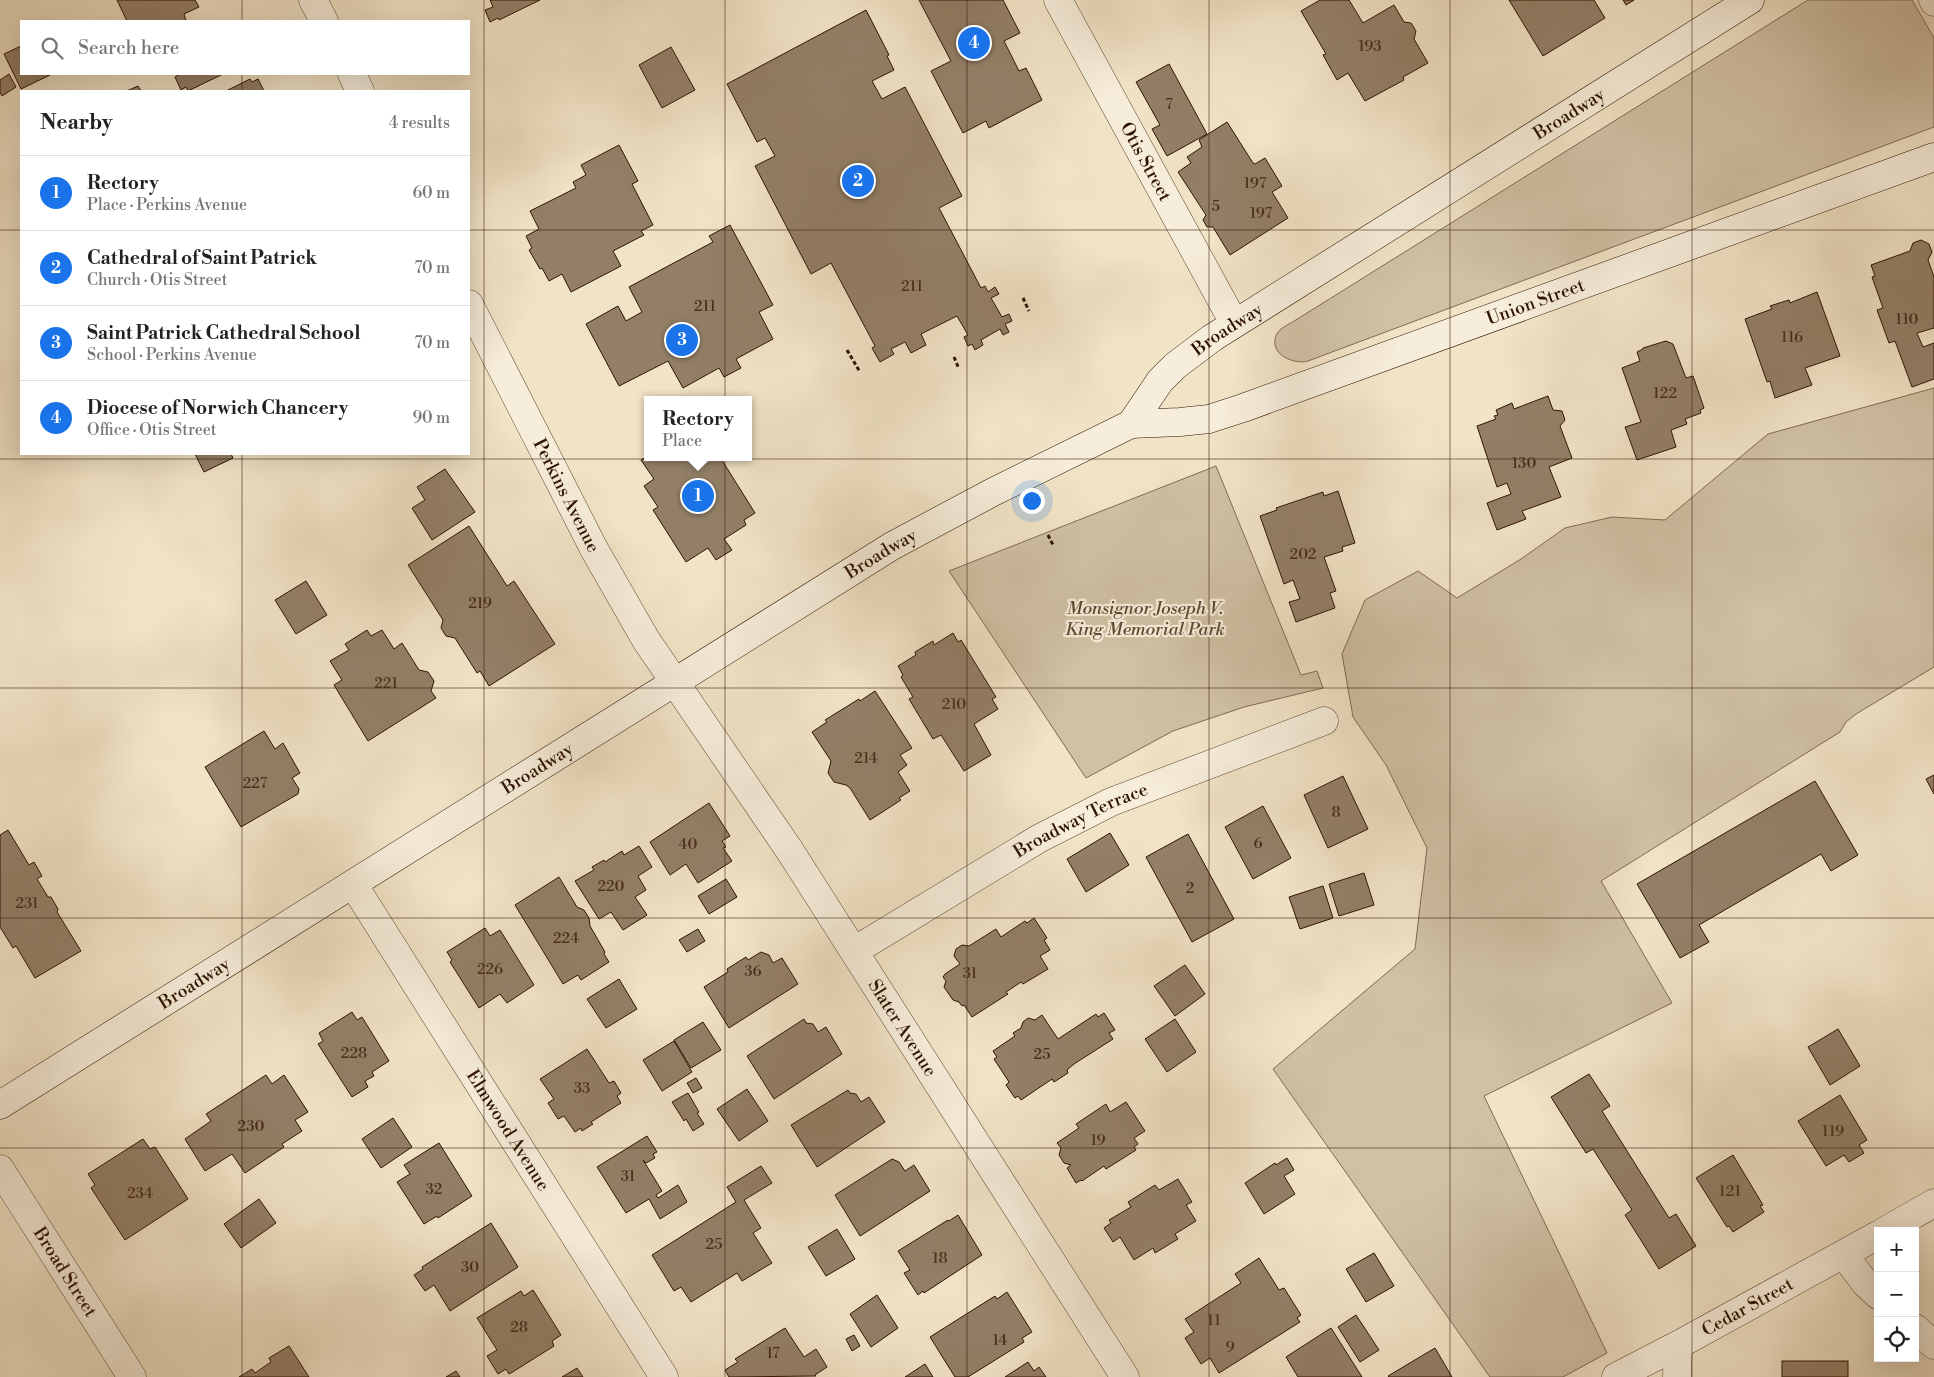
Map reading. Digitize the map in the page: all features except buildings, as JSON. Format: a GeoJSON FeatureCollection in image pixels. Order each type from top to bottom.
{"type":"FeatureCollection","features":[{"type":"Feature","properties":{"kind":"street"},"geometry":{"type":"LineString","coordinates":[[313,0],[323,20]]}},
{"type":"Feature","properties":{"kind":"street","name":"Otis Street"},"geometry":{"type":"LineString","coordinates":[[1058,0],[1234,323]]}},
{"type":"Feature","properties":{"kind":"street","name":"Broadway"},"geometry":{"type":"LineString","coordinates":[[0,1104],[892,546],[984,496],[1131,424],[1160,382],[1187,355],[1234,323],[1750,0]]}},
{"type":"Feature","properties":{"kind":"street"},"geometry":{"type":"LineString","coordinates":[[352,75],[360,90]]}},
{"type":"Feature","properties":{"kind":"street","name":"Union Street"},"geometry":{"type":"LineString","coordinates":[[1131,424],[1209,419],[1243,408],[1934,157]]}},
{"type":"Feature","properties":{"kind":"street","name":"Perkins Avenue"},"geometry":{"type":"LineString","coordinates":[[470,306],[594,548],[646,640],[675,682]]}},
{"type":"Feature","properties":{"kind":"street","name":"Slater Avenue"},"geometry":{"type":"LineString","coordinates":[[675,682],[771,821],[1125,1377]]}},
{"type":"Feature","properties":{"kind":"street","name":"Broadway Terrace"},"geometry":{"type":"LineString","coordinates":[[854,951],[1040,838],[1111,802],[1324,721]]}},
{"type":"Feature","properties":{"kind":"street","name":"Elmwood Avenue"},"geometry":{"type":"LineString","coordinates":[[353,884],[664,1377]]}},
{"type":"Feature","properties":{"kind":"street","name":"Broad Street"},"geometry":{"type":"LineString","coordinates":[[0,1168],[132,1377]]}},
{"type":"Feature","properties":{"kind":"street"},"geometry":{"type":"LineString","coordinates":[[1893,1227],[1934,1203]]}},
{"type":"Feature","properties":{"kind":"street","name":"Cedar Street"},"geometry":{"type":"LineString","coordinates":[[1616,1377],[1874,1237]]}},
{"type":"Feature","properties":{"kind":"street"},"geometry":{"type":"LineString","coordinates":[[1844,1255],[1874,1291]]}},
{"type":"Feature","properties":{"kind":"street"},"geometry":{"type":"LineString","coordinates":[[1919,1332],[1934,1345]]}},
{"type":"Feature","properties":{"kind":"street"},"geometry":{"type":"LineString","coordinates":[[1677,1377],[1678,1345]]}},
{"type":"Feature","properties":{"kind":"path"},"geometry":{"type":"LineString","coordinates":[[1023,298],[1030,311]]}},
{"type":"Feature","properties":{"kind":"path"},"geometry":{"type":"LineString","coordinates":[[848,350],[860,372]]}},
{"type":"Feature","properties":{"kind":"path"},"geometry":{"type":"LineString","coordinates":[[954,357],[960,369]]}},
{"type":"Feature","properties":{"kind":"path"},"geometry":{"type":"LineString","coordinates":[[1048,536],[1053,545]]}},
{"type":"Feature","properties":{"kind":"green space"},"geometry":{"type":"Polygon","coordinates":[[[1808,0],[1912,0],[1934,38],[1934,127],[1308,361],[1290,360],[1284,357],[1276,348],[1276,336],[1284,327],[1808,0]]]}},
{"type":"Feature","properties":{"kind":"green space"},"geometry":{"type":"Polygon","coordinates":[[[1934,388],[1934,667],[1856,714],[1846,722],[1840,732],[1601,881],[1672,1003],[1484,1096],[1607,1353],[1563,1377],[1490,1377],[1273,1069],[1415,949],[1427,848],[1386,765],[1353,717],[1342,654],[1365,600],[1418,571],[1457,598],[1521,559],[1565,528],[1612,517],[1665,520],[1768,434],[1934,388]]]}},
{"type":"Feature","properties":{"kind":"green space","name":"Monsignor Joseph V. King Memorial Park"},"geometry":{"type":"Polygon","coordinates":[[[1216,466],[1301,675],[1317,671],[1323,688],[1244,707],[1173,731],[1086,778],[949,571],[1216,466]]]}},
{"type":"Feature","properties":{"kind":"place","name":"Diocese of Norwich Chancery"},"geometry":{"type":"Point","coordinates":[974,43]}},
{"type":"Feature","properties":{"kind":"place","name":"Cathedral of Saint Patrick"},"geometry":{"type":"Point","coordinates":[858,181]}},
{"type":"Feature","properties":{"kind":"place","name":"Saint Patrick Cathedral School"},"geometry":{"type":"Point","coordinates":[682,340]}},
{"type":"Feature","properties":{"kind":"place","name":"Rectory"},"geometry":{"type":"Point","coordinates":[698,496]}}]}
